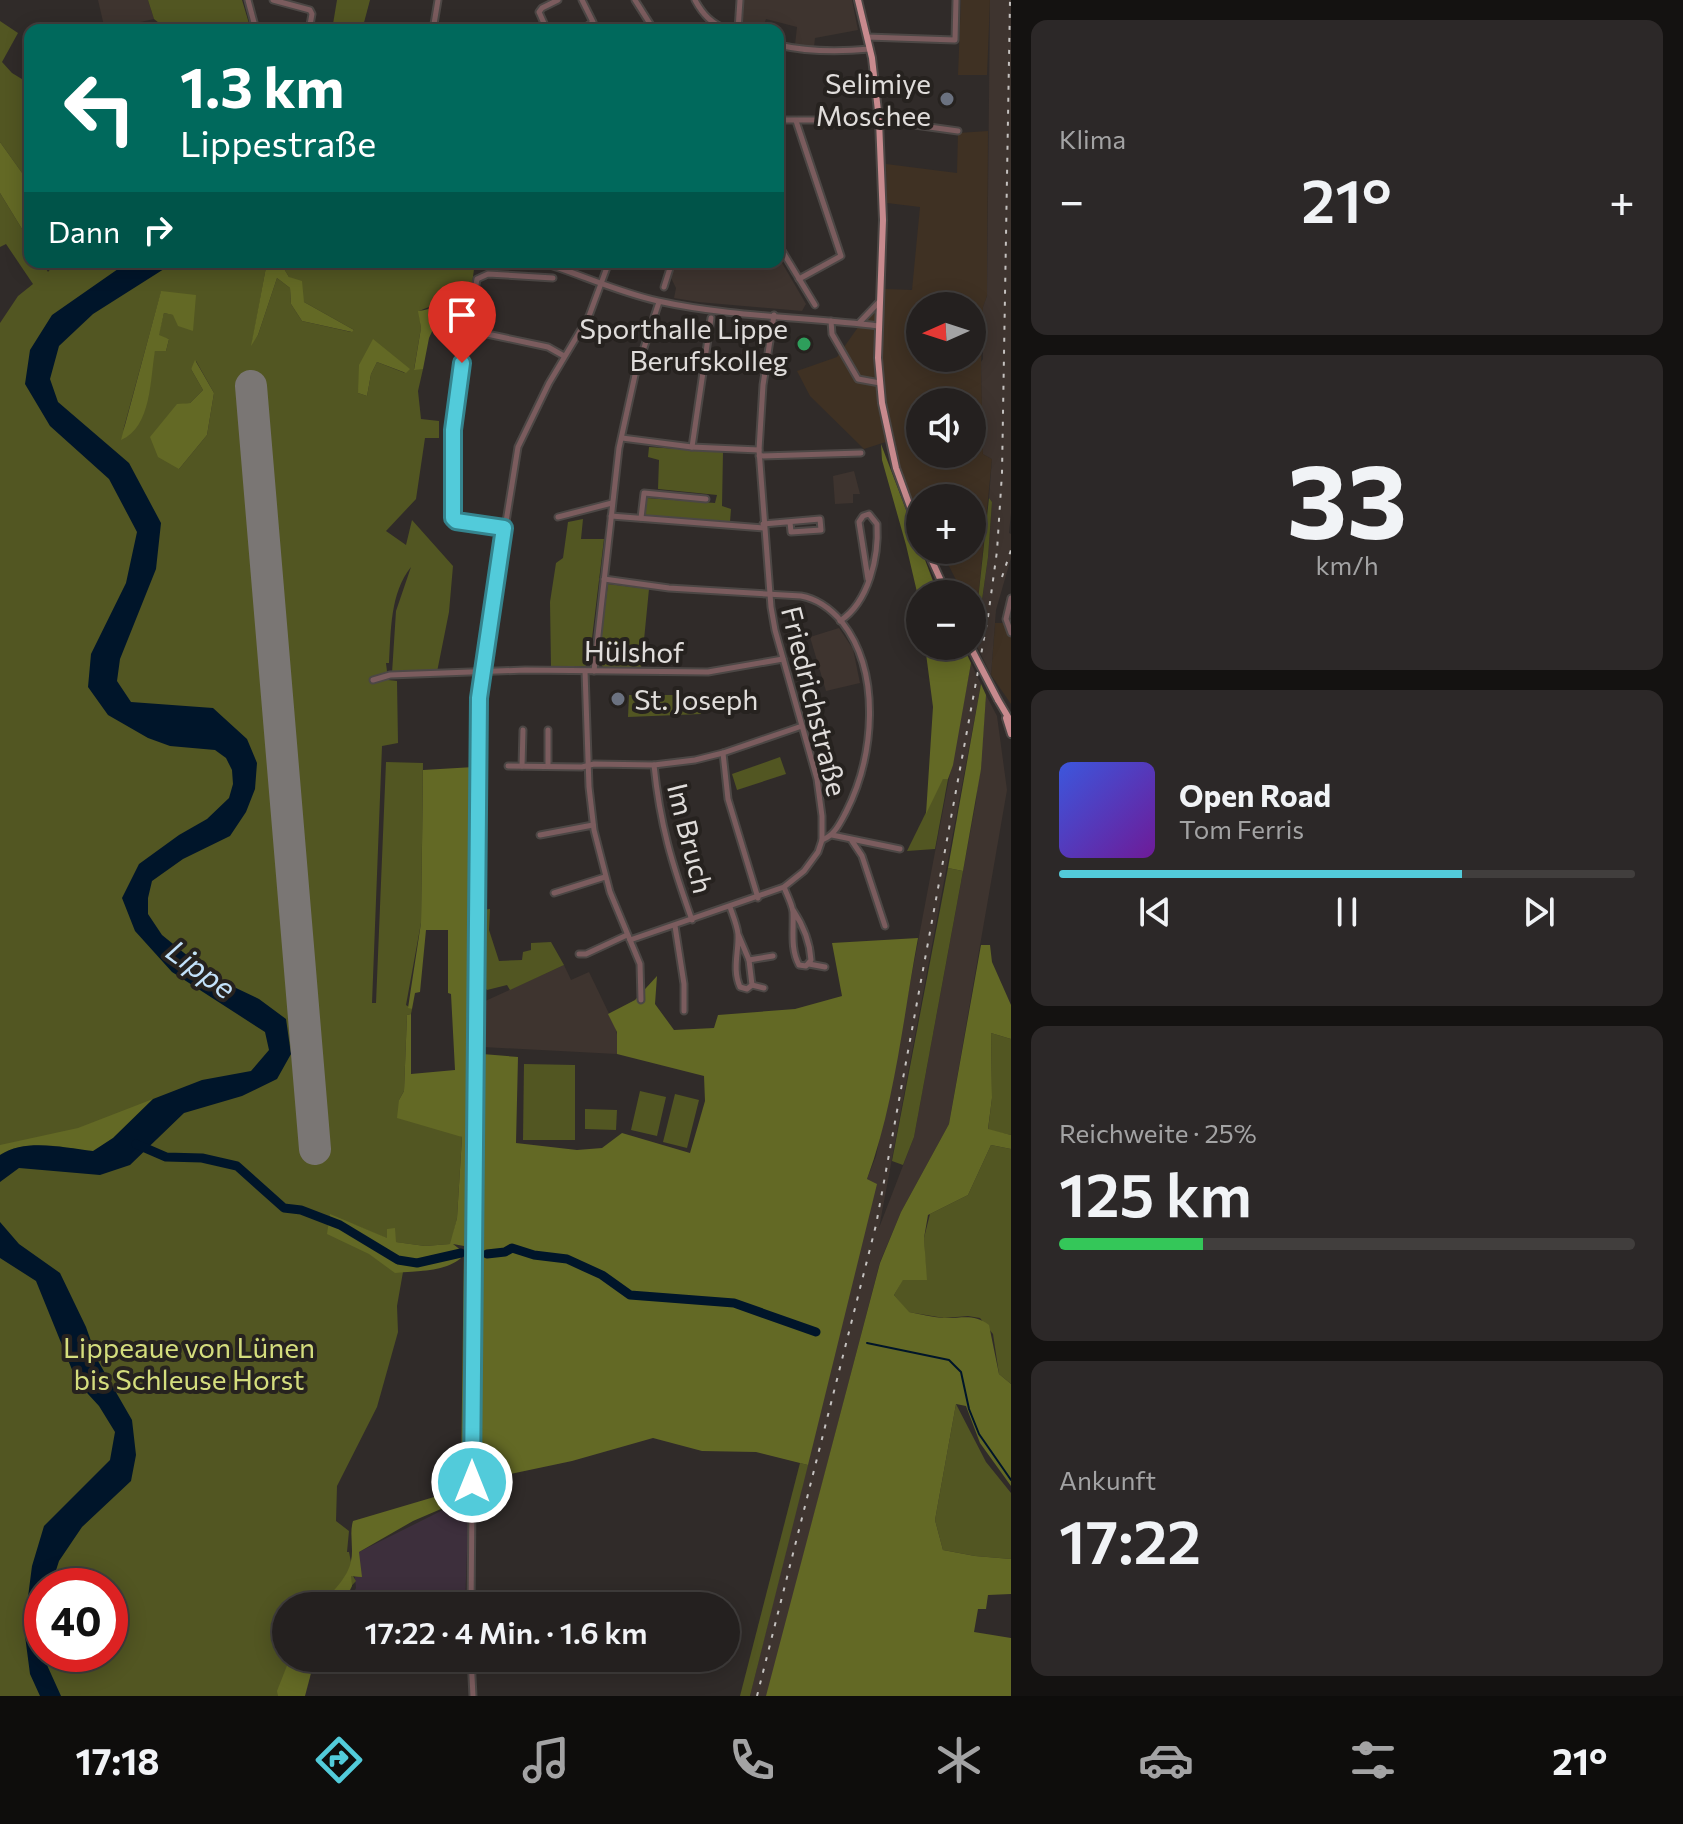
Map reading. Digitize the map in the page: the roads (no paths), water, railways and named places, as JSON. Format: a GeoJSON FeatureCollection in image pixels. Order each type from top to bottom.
{"type":"FeatureCollection","features":[{"type":"Feature","properties":{"kind":"main road"},"geometry":{"type":"LineString","coordinates":[[858,0],[870,49],[879,120],[883,220],[878,326],[880,383],[896,468],[906,496]]}},
{"type":"Feature","properties":{"kind":"main road"},"geometry":{"type":"LineString","coordinates":[[977,660],[1011,722]]}},
{"type":"Feature","properties":{"kind":"main road"},"geometry":{"type":"LineString","coordinates":[[1004,711],[1011,734]]}},
{"type":"Feature","properties":{"kind":"street"},"geometry":{"type":"LineString","coordinates":[[248,0],[254,24]]}},
{"type":"Feature","properties":{"kind":"street"},"geometry":{"type":"LineString","coordinates":[[273,0],[310,10],[310,24]]}},
{"type":"Feature","properties":{"kind":"street"},"geometry":{"type":"LineString","coordinates":[[434,24],[438,0]]}},
{"type":"Feature","properties":{"kind":"street"},"geometry":{"type":"LineString","coordinates":[[544,24],[539,12],[558,0]]}},
{"type":"Feature","properties":{"kind":"street"},"geometry":{"type":"LineString","coordinates":[[582,0],[593,22],[590,24]]}},
{"type":"Feature","properties":{"kind":"street"},"geometry":{"type":"LineString","coordinates":[[635,0],[650,24]]}},
{"type":"Feature","properties":{"kind":"street"},"geometry":{"type":"LineString","coordinates":[[695,0],[715,24]]}},
{"type":"Feature","properties":{"kind":"street"},"geometry":{"type":"LineString","coordinates":[[738,24],[740,0]]}},
{"type":"Feature","properties":{"kind":"street"},"geometry":{"type":"LineString","coordinates":[[867,37],[955,40],[956,0]]}},
{"type":"Feature","properties":{"kind":"street"},"geometry":{"type":"LineString","coordinates":[[784,46],[836,52],[870,49]]}},
{"type":"Feature","properties":{"kind":"street"},"geometry":{"type":"LineString","coordinates":[[784,120],[879,120],[958,131]]}},
{"type":"Feature","properties":{"kind":"street"},"geometry":{"type":"LineString","coordinates":[[796,121],[841,256],[799,279]]}},
{"type":"Feature","properties":{"kind":"street"},"geometry":{"type":"LineString","coordinates":[[784,254],[815,305]]}},
{"type":"Feature","properties":{"kind":"street"},"geometry":{"type":"LineString","coordinates":[[557,268],[659,302],[831,324],[878,326]]}},
{"type":"Feature","properties":{"kind":"street"},"geometry":{"type":"LineString","coordinates":[[471,1592],[479,698],[518,447],[564,356],[589,316],[607,268]]}},
{"type":"Feature","properties":{"kind":"street"},"geometry":{"type":"LineString","coordinates":[[664,287],[670,268]]}},
{"type":"Feature","properties":{"kind":"street"},"geometry":{"type":"LineString","coordinates":[[504,528],[453,518],[453,430],[477,279],[481,275],[553,278]]}},
{"type":"Feature","properties":{"kind":"street"},"geometry":{"type":"LineString","coordinates":[[858,324],[879,301]]}},
{"type":"Feature","properties":{"kind":"street"},"geometry":{"type":"LineString","coordinates":[[594,671],[622,438],[635,375],[659,302]]}},
{"type":"Feature","properties":{"kind":"street","name":"Friedrichstraße"},"geometry":{"type":"LineString","coordinates":[[774,315],[763,385],[759,453],[769,594],[772,617],[819,788],[822,840]]}},
{"type":"Feature","properties":{"kind":"street"},"geometry":{"type":"LineString","coordinates":[[692,447],[711,318]]}},
{"type":"Feature","properties":{"kind":"street"},"geometry":{"type":"LineString","coordinates":[[831,324],[858,379],[880,383]]}},
{"type":"Feature","properties":{"kind":"street"},"geometry":{"type":"LineString","coordinates":[[468,330],[548,347],[564,356]]}},
{"type":"Feature","properties":{"kind":"street"},"geometry":{"type":"LineString","coordinates":[[622,438],[759,453],[861,453]]}},
{"type":"Feature","properties":{"kind":"street"},"geometry":{"type":"LineString","coordinates":[[641,518],[644,493],[706,499]]}},
{"type":"Feature","properties":{"kind":"street"},"geometry":{"type":"LineString","coordinates":[[558,517],[612,503]]}},
{"type":"Feature","properties":{"kind":"street"},"geometry":{"type":"LineString","coordinates":[[840,621],[857,607],[868,579],[878,534],[875,519],[869,514],[859,522],[868,579]]}},
{"type":"Feature","properties":{"kind":"street"},"geometry":{"type":"LineString","coordinates":[[611,516],[764,526],[790,522],[820,519],[821,530],[791,532],[790,522]]}},
{"type":"Feature","properties":{"kind":"street"},"geometry":{"type":"LineString","coordinates":[[579,954],[675,926],[784,887],[804,871],[818,852],[822,840],[832,835],[852,799],[859,780],[868,723],[868,689],[863,661],[851,635],[840,621],[814,599],[669,588],[604,579]]}},
{"type":"Feature","properties":{"kind":"street"},"geometry":{"type":"LineString","coordinates":[[1011,598],[1006,619],[1011,633]]}},
{"type":"Feature","properties":{"kind":"street","name":"Hülshof"},"geometry":{"type":"LineString","coordinates":[[373,680],[384,676],[483,672],[708,672],[783,659]]}},
{"type":"Feature","properties":{"kind":"street"},"geometry":{"type":"LineString","coordinates":[[585,671],[593,825],[605,877],[640,964],[641,1000]]}},
{"type":"Feature","properties":{"kind":"street"},"geometry":{"type":"LineString","coordinates":[[508,766],[654,765],[723,753],[802,726]]}},
{"type":"Feature","properties":{"kind":"street"},"geometry":{"type":"LineString","coordinates":[[522,766],[523,730]]}},
{"type":"Feature","properties":{"kind":"street"},"geometry":{"type":"LineString","coordinates":[[548,730],[548,766]]}},
{"type":"Feature","properties":{"kind":"street"},"geometry":{"type":"LineString","coordinates":[[723,753],[728,799],[758,898]]}},
{"type":"Feature","properties":{"kind":"street","name":"Im Bruch"},"geometry":{"type":"LineString","coordinates":[[654,765],[664,837],[692,920]]}},
{"type":"Feature","properties":{"kind":"street"},"geometry":{"type":"LineString","coordinates":[[540,835],[593,825]]}},
{"type":"Feature","properties":{"kind":"street"},"geometry":{"type":"LineString","coordinates":[[832,835],[900,849]]}},
{"type":"Feature","properties":{"kind":"street"},"geometry":{"type":"LineString","coordinates":[[852,841],[862,856],[885,926]]}},
{"type":"Feature","properties":{"kind":"street"},"geometry":{"type":"LineString","coordinates":[[554,893],[605,877]]}},
{"type":"Feature","properties":{"kind":"street"},"geometry":{"type":"LineString","coordinates":[[784,887],[809,946],[809,964]]}},
{"type":"Feature","properties":{"kind":"street"},"geometry":{"type":"LineString","coordinates":[[730,907],[749,960],[752,985]]}},
{"type":"Feature","properties":{"kind":"street"},"geometry":{"type":"LineString","coordinates":[[793,910],[795,957],[801,966],[825,967]]}},
{"type":"Feature","properties":{"kind":"street"},"geometry":{"type":"LineString","coordinates":[[675,926],[684,984],[684,1011]]}},
{"type":"Feature","properties":{"kind":"street"},"geometry":{"type":"LineString","coordinates":[[738,934],[735,960],[738,982],[744,989],[752,985],[764,988]]}},
{"type":"Feature","properties":{"kind":"street"},"geometry":{"type":"LineString","coordinates":[[749,960],[773,956]]}},
{"type":"Feature","properties":{"kind":"street"},"geometry":{"type":"LineString","coordinates":[[472,1672],[473,1696]]}},
{"type":"Feature","properties":{"kind":"water","name":"Lippe"},"geometry":{"type":"Polygon","coordinates":[[[119,268],[166,268],[93,314],[59,346],[50,379],[58,402],[129,463],[161,523],[156,569],[120,659],[117,681],[131,702],[213,708],[247,739],[257,763],[255,789],[246,812],[230,836],[183,859],[152,881],[148,914],[162,935],[215,978],[259,999],[286,1019],[291,1054],[277,1079],[242,1096],[184,1113],[130,1165],[100,1175],[19,1168],[0,1182],[0,1155],[33,1145],[93,1151],[113,1138],[153,1099],[202,1080],[251,1071],[269,1050],[265,1032],[172,972],[135,931],[122,898],[139,864],[207,819],[229,798],[233,784],[232,770],[226,758],[215,750],[170,746],[148,738],[108,715],[88,687],[91,654],[126,583],[137,532],[109,479],[50,426],[25,384],[30,350],[52,315],[119,268]]]}},
{"type":"Feature","properties":{"kind":"water"},"geometry":{"type":"Polygon","coordinates":[[[0,1222],[19,1244],[60,1273],[86,1327],[98,1361],[132,1420],[136,1455],[131,1481],[82,1527],[57,1568],[32,1568],[44,1526],[110,1460],[115,1432],[99,1406],[77,1382],[36,1281],[0,1258],[0,1222]]]}},
{"type":"Feature","properties":{"kind":"water"},"geometry":{"type":"Polygon","coordinates":[[[50,1672],[61,1696],[40,1696],[30,1674],[50,1672]]]}},
{"type":"Feature","properties":{"kind":"waterway"},"geometry":{"type":"LineString","coordinates":[[136,1144],[166,1157],[202,1158],[237,1166],[284,1208],[301,1210],[340,1225],[398,1260],[417,1263],[461,1253]]}},
{"type":"Feature","properties":{"kind":"waterway"},"geometry":{"type":"LineString","coordinates":[[487,1254],[512,1248],[534,1255],[567,1259],[602,1275],[630,1295],[734,1303],[816,1332]]}},
{"type":"Feature","properties":{"kind":"waterway"},"geometry":{"type":"LineString","coordinates":[[867,1343],[949,1360],[961,1372],[969,1409],[979,1434],[1011,1480]]}},
{"type":"Feature","properties":{"kind":"railway"},"geometry":{"type":"LineString","coordinates":[[757,1696],[876,1225],[988,617],[997,551],[1002,473],[1010,0]]}},
{"type":"Feature","properties":{"kind":"railway"},"geometry":{"type":"LineString","coordinates":[[1002,577],[1011,550]]}},
{"type":"Feature","properties":{"kind":"place","name":"Selimiye Moschee"},"geometry":{"type":"Point","coordinates":[947,99]}},
{"type":"Feature","properties":{"kind":"place","name":"Sporthalle Lippe Berufskolleg"},"geometry":{"type":"Point","coordinates":[804,344]}},
{"type":"Feature","properties":{"kind":"place","name":"St. Joseph"},"geometry":{"type":"Point","coordinates":[618,699]}},
{"type":"Feature","properties":{"kind":"park label","name":"Lippeaue von Lünen bis Schleuse Horst"},"geometry":{"type":"Point","coordinates":[189,1363]}}]}
